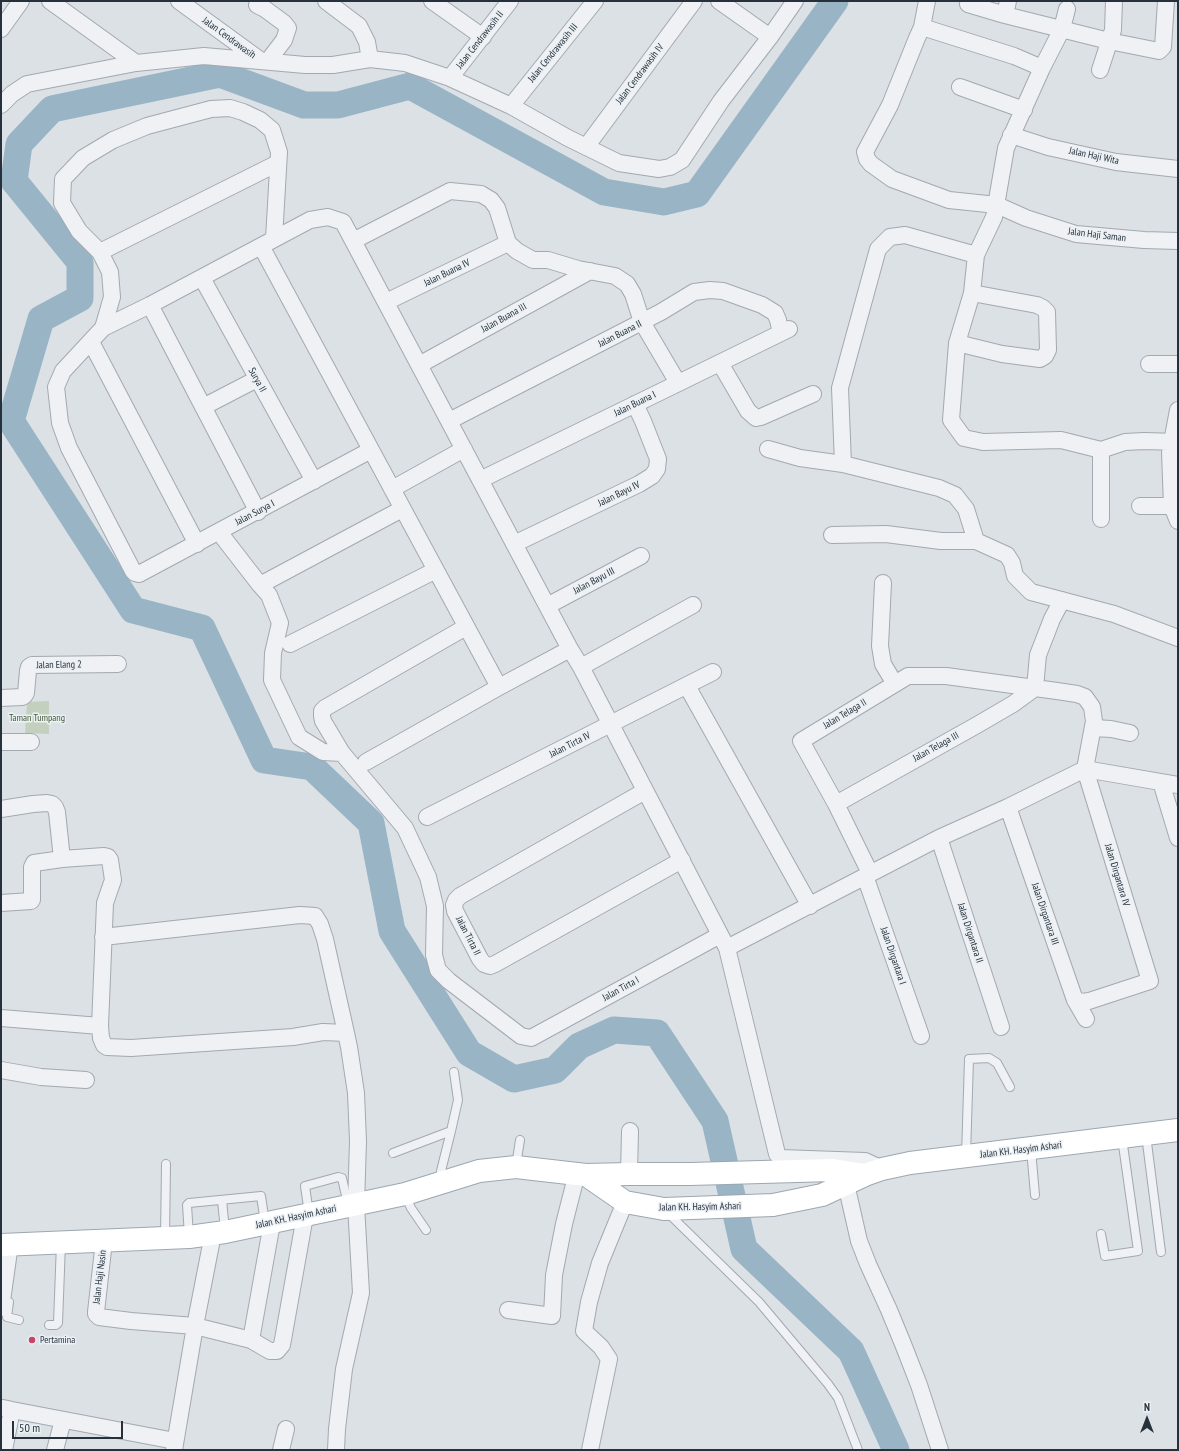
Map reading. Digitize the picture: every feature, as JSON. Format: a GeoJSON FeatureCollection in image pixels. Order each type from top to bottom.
{"type":"FeatureCollection","features":[{"type":"Feature","properties":{"kind":"main road","name":"Jalan KH. Hasyim Ashari"},"geometry":{"type":"LineString","coordinates":[[582,1174],[625,1202],[664,1209],[773,1205],[822,1195],[864,1176],[910,1163],[1178,1130]]}},
{"type":"Feature","properties":{"kind":"main road","name":"Jalan KH. Hasyim Ashari"},"geometry":{"type":"LineString","coordinates":[[10,1244],[189,1237],[219,1233],[405,1194],[479,1171],[516,1167],[582,1174],[776,1173],[833,1170],[864,1176]]}},
{"type":"Feature","properties":{"kind":"street"},"geometry":{"type":"LineString","coordinates":[[1,29],[21,1]]}},
{"type":"Feature","properties":{"kind":"street"},"geometry":{"type":"LineString","coordinates":[[50,1],[136,63]]}},
{"type":"Feature","properties":{"kind":"street","name":"Jalan Cendrawasih"},"geometry":{"type":"LineString","coordinates":[[179,1],[264,61]]}},
{"type":"Feature","properties":{"kind":"street"},"geometry":{"type":"LineString","coordinates":[[432,1],[483,36]]}},
{"type":"Feature","properties":{"kind":"street","name":"Jalan Cendrawasih II"},"geometry":{"type":"LineString","coordinates":[[450,78],[510,1]]}},
{"type":"Feature","properties":{"kind":"street","name":"Jalan Cendrawasih III"},"geometry":{"type":"LineString","coordinates":[[511,106],[595,1]]}},
{"type":"Feature","properties":{"kind":"street","name":"Jalan Cendrawasih IV"},"geometry":{"type":"LineString","coordinates":[[586,147],[694,1]]}},
{"type":"Feature","properties":{"kind":"street"},"geometry":{"type":"LineString","coordinates":[[1,105],[12,94],[27,84],[136,63],[204,56],[305,65],[333,65],[370,59],[405,63],[450,78],[511,106],[586,147],[619,163],[659,169],[670,167],[682,160],[721,101],[795,1]]}},
{"type":"Feature","properties":{"kind":"street","name":"Jalan Haji Saman"},"geometry":{"type":"LineString","coordinates":[[927,1],[922,27],[890,104],[865,152],[870,164],[892,179],[949,200],[997,205],[1026,218],[1076,234],[1144,240],[1178,241]]}},
{"type":"Feature","properties":{"kind":"street"},"geometry":{"type":"LineString","coordinates":[[1100,70],[1113,30],[1114,1]]}},
{"type":"Feature","properties":{"kind":"street"},"geometry":{"type":"LineString","coordinates":[[968,4],[1006,8],[1062,29],[1109,41],[1159,51],[1163,47],[1166,1]]}},
{"type":"Feature","properties":{"kind":"street"},"geometry":{"type":"LineString","coordinates":[[721,2],[770,36]]}},
{"type":"Feature","properties":{"kind":"street"},"geometry":{"type":"LineString","coordinates":[[334,3],[359,26],[367,42],[370,59]]}},
{"type":"Feature","properties":{"kind":"street"},"geometry":{"type":"LineString","coordinates":[[257,5],[284,23],[288,28],[284,40],[264,61]]}},
{"type":"Feature","properties":{"kind":"street"},"geometry":{"type":"LineString","coordinates":[[1067,9],[1062,29],[1042,68],[1006,148],[994,217],[976,255],[972,293],[957,343],[951,420],[964,438],[983,442],[1061,440],[1101,450],[1125,442],[1175,442]]}},
{"type":"Feature","properties":{"kind":"street"},"geometry":{"type":"LineString","coordinates":[[922,27],[1014,56],[1042,68]]}},
{"type":"Feature","properties":{"kind":"street"},"geometry":{"type":"LineString","coordinates":[[960,87],[1024,110]]}},
{"type":"Feature","properties":{"kind":"street"},"geometry":{"type":"LineString","coordinates":[[103,328],[112,297],[110,272],[100,252],[79,231],[62,203],[63,179],[83,158],[113,140],[147,126],[211,109],[230,108],[260,120],[272,130],[279,152],[267,243],[371,450],[499,687]]}},
{"type":"Feature","properties":{"kind":"street","name":"Jalan Haji Wita"},"geometry":{"type":"LineString","coordinates":[[1011,135],[1048,147],[1116,162],[1178,169]]}},
{"type":"Feature","properties":{"kind":"street"},"geometry":{"type":"LineString","coordinates":[[100,252],[278,163]]}},
{"type":"Feature","properties":{"kind":"street"},"geometry":{"type":"LineString","coordinates":[[353,240],[450,191],[481,194],[491,200],[498,208],[508,243],[517,251],[533,260],[548,260],[615,276],[627,284],[633,294],[642,322],[678,383]]}},
{"type":"Feature","properties":{"kind":"street"},"geometry":{"type":"LineString","coordinates":[[197,544],[91,342],[103,328],[202,278],[310,220],[328,217],[344,222],[547,606],[581,667],[723,942],[777,1154],[781,1158],[865,1160],[861,1246],[919,1385],[940,1450]]}},
{"type":"Feature","properties":{"kind":"street"},"geometry":{"type":"LineString","coordinates":[[843,464],[840,388],[878,249],[890,237],[905,235],[976,255]]}},
{"type":"Feature","properties":{"kind":"street","name":"Jalan Buana IV"},"geometry":{"type":"LineString","coordinates":[[386,302],[508,243]]}},
{"type":"Feature","properties":{"kind":"street","name":"Jalan Buana III"},"geometry":{"type":"LineString","coordinates":[[419,365],[590,271]]}},
{"type":"Feature","properties":{"kind":"street","name":"Surya II"},"geometry":{"type":"LineString","coordinates":[[202,278],[314,481]]}},
{"type":"Feature","properties":{"kind":"street","name":"Jalan Buana II"},"geometry":{"type":"LineString","coordinates":[[449,421],[661,312],[694,292],[710,290],[723,291],[762,305],[775,313],[785,331]]}},
{"type":"Feature","properties":{"kind":"street"},"geometry":{"type":"LineString","coordinates":[[957,343],[979,349],[1040,359],[1045,356],[1048,350],[1047,312],[1043,308],[1037,305],[972,293]]}},
{"type":"Feature","properties":{"kind":"street"},"geometry":{"type":"LineString","coordinates":[[150,305],[258,512]]}},
{"type":"Feature","properties":{"kind":"street","name":"Jalan Buana I"},"geometry":{"type":"LineString","coordinates":[[480,480],[785,331]]}},
{"type":"Feature","properties":{"kind":"street","name":"Jalan Surya I"},"geometry":{"type":"LineString","coordinates":[[91,342],[63,371],[56,387],[60,423],[69,448],[135,574],[139,574],[258,512],[371,450]]}},
{"type":"Feature","properties":{"kind":"street"},"geometry":{"type":"LineString","coordinates":[[720,363],[748,411],[756,418],[813,394]]}},
{"type":"Feature","properties":{"kind":"street"},"geometry":{"type":"LineString","coordinates":[[1149,364],[1178,364]]}},
{"type":"Feature","properties":{"kind":"street"},"geometry":{"type":"LineString","coordinates":[[203,407],[257,379]]}},
{"type":"Feature","properties":{"kind":"street","name":"Jalan Bayu IV"},"geometry":{"type":"LineString","coordinates":[[514,544],[639,484],[652,476],[657,468],[658,459],[635,404]]}},
{"type":"Feature","properties":{"kind":"street"},"geometry":{"type":"LineString","coordinates":[[1178,410],[1175,442],[1170,453],[1172,506],[1178,521]]}},
{"type":"Feature","properties":{"kind":"street"},"geometry":{"type":"LineString","coordinates":[[392,489],[464,449]]}},
{"type":"Feature","properties":{"kind":"street"},"geometry":{"type":"LineString","coordinates":[[768,449],[800,458],[843,464],[939,488],[956,495],[966,509],[976,541]]}},
{"type":"Feature","properties":{"kind":"street"},"geometry":{"type":"LineString","coordinates":[[1101,450],[1101,519]]}},
{"type":"Feature","properties":{"kind":"street"},"geometry":{"type":"LineString","coordinates":[[1140,506],[1172,506]]}},
{"type":"Feature","properties":{"kind":"street"},"geometry":{"type":"LineString","coordinates":[[260,585],[402,509]]}},
{"type":"Feature","properties":{"kind":"street"},"geometry":{"type":"LineString","coordinates":[[219,532],[269,595],[280,623],[273,653],[272,680],[299,737],[323,752],[342,753]]}},
{"type":"Feature","properties":{"kind":"street"},"geometry":{"type":"LineString","coordinates":[[832,535],[886,534],[941,541],[976,541],[1007,555],[1012,563],[1015,576],[1031,592],[1114,614],[1178,638]]}},
{"type":"Feature","properties":{"kind":"street","name":"Jalan Bayu III"},"geometry":{"type":"LineString","coordinates":[[547,606],[641,556]]}},
{"type":"Feature","properties":{"kind":"street"},"geometry":{"type":"LineString","coordinates":[[290,644],[436,570]]}},
{"type":"Feature","properties":{"kind":"street"},"geometry":{"type":"LineString","coordinates":[[882,583],[880,646],[883,664],[894,684]]}},
{"type":"Feature","properties":{"kind":"street"},"geometry":{"type":"LineString","coordinates":[[1034,688],[1038,655],[1062,600]]}},
{"type":"Feature","properties":{"kind":"street"},"geometry":{"type":"LineString","coordinates":[[581,667],[693,605]]}},
{"type":"Feature","properties":{"kind":"street"},"geometry":{"type":"LineString","coordinates":[[342,753],[323,721],[322,711],[466,627]]}},
{"type":"Feature","properties":{"kind":"street"},"geometry":{"type":"LineString","coordinates":[[366,762],[570,649]]}},
{"type":"Feature","properties":{"kind":"street","name":"Jalan Elang 2"},"geometry":{"type":"LineString","coordinates":[[1,698],[24,696],[26,693],[29,667],[32,665],[118,664]]}},
{"type":"Feature","properties":{"kind":"street","name":"Jalan Tirta IV"},"geometry":{"type":"LineString","coordinates":[[427,817],[713,672]]}},
{"type":"Feature","properties":{"kind":"street","name":"Jalan Telaga II"},"geometry":{"type":"LineString","coordinates":[[868,875],[836,804],[801,741],[908,676],[946,676],[1077,694],[1085,697],[1092,707],[1094,721],[1094,728],[1085,769]]}},
{"type":"Feature","properties":{"kind":"street"},"geometry":{"type":"LineString","coordinates":[[687,686],[810,906]]}},
{"type":"Feature","properties":{"kind":"street","name":"Jalan Telaga III"},"geometry":{"type":"LineString","coordinates":[[836,804],[977,725],[1012,704],[1034,688]]}},
{"type":"Feature","properties":{"kind":"street"},"geometry":{"type":"LineString","coordinates":[[1094,728],[1111,729],[1130,733]]}},
{"type":"Feature","properties":{"kind":"street"},"geometry":{"type":"LineString","coordinates":[[1,742],[31,742]]}},
{"type":"Feature","properties":{"kind":"street","name":"Jalan Tirta I"},"geometry":{"type":"LineString","coordinates":[[342,753],[405,828],[428,877],[435,906],[434,955],[438,970],[521,1036],[531,1038],[723,942],[810,906],[939,838],[1008,807],[1085,769]]}},
{"type":"Feature","properties":{"kind":"street"},"geometry":{"type":"LineString","coordinates":[[1085,769],[1178,785]]}},
{"type":"Feature","properties":{"kind":"street","name":"Jalan Dirgantara IV"},"geometry":{"type":"LineString","coordinates":[[1075,1000],[1082,1002],[1089,1001],[1150,982],[1085,769]]}},
{"type":"Feature","properties":{"kind":"street"},"geometry":{"type":"LineString","coordinates":[[1161,782],[1178,838]]}},
{"type":"Feature","properties":{"kind":"street","name":"Jalan Tirta II"},"geometry":{"type":"LineString","coordinates":[[645,791],[460,896],[456,900],[454,905],[455,911],[480,960],[484,964],[490,966],[495,964],[682,860]]}},
{"type":"Feature","properties":{"kind":"street"},"geometry":{"type":"LineString","coordinates":[[1,809],[33,804],[52,804],[57,812],[62,859]]}},
{"type":"Feature","properties":{"kind":"street","name":"Jalan Dirgantara III"},"geometry":{"type":"LineString","coordinates":[[1008,807],[1075,1000],[1086,1019]]}},
{"type":"Feature","properties":{"kind":"street","name":"Jalan Dirgantara II"},"geometry":{"type":"LineString","coordinates":[[939,838],[1001,1027]]}},
{"type":"Feature","properties":{"kind":"street"},"geometry":{"type":"LineString","coordinates":[[1,903],[31,902],[33,897],[32,867],[34,863],[62,859],[108,857],[110,860],[113,880],[105,903],[100,1026],[102,1042],[107,1047],[269,1039],[323,1032],[346,1033]]}},
{"type":"Feature","properties":{"kind":"street","name":"Jalan Dirgantara I"},"geometry":{"type":"LineString","coordinates":[[868,875],[921,1036]]}},
{"type":"Feature","properties":{"kind":"street"},"geometry":{"type":"LineString","coordinates":[[103,937],[300,915],[315,916],[320,924],[325,939],[349,1047],[356,1093],[358,1141],[352,1205],[361,1293],[344,1369],[336,1450]]}},
{"type":"Feature","properties":{"kind":"street"},"geometry":{"type":"LineString","coordinates":[[1,1018],[100,1026]]}},
{"type":"Feature","properties":{"kind":"street"},"geometry":{"type":"LineString","coordinates":[[1,1070],[41,1077],[86,1080]]}},
{"type":"Feature","properties":{"kind":"street"},"geometry":{"type":"LineString","coordinates":[[629,1174],[630,1131]]}},
{"type":"Feature","properties":{"kind":"street"},"geometry":{"type":"LineString","coordinates":[[508,1310],[552,1316],[554,1275],[564,1224],[582,1174]]}},
{"type":"Feature","properties":{"kind":"street"},"geometry":{"type":"LineString","coordinates":[[590,1450],[609,1359],[600,1347],[584,1331],[589,1302],[600,1263],[625,1202]]}},
{"type":"Feature","properties":{"kind":"street"},"geometry":{"type":"LineString","coordinates":[[195,1326],[251,1340],[270,1351],[277,1351],[282,1345],[307,1215]]}},
{"type":"Feature","properties":{"kind":"street"},"geometry":{"type":"LineString","coordinates":[[251,1340],[269,1223]]}},
{"type":"Feature","properties":{"kind":"street"},"geometry":{"type":"LineString","coordinates":[[4,1450],[6,1409],[63,1420],[174,1446],[195,1326],[219,1233]]}},
{"type":"Feature","properties":{"kind":"street","name":"Jalan Haji Nasin"},"geometry":{"type":"LineString","coordinates":[[104,1240],[96,1314],[99,1317],[195,1326]]}},
{"type":"Feature","properties":{"kind":"street"},"geometry":{"type":"LineString","coordinates":[[1,1308],[10,1244]]}},
{"type":"Feature","properties":{"kind":"street"},"geometry":{"type":"LineString","coordinates":[[55,1450],[63,1420]]}},
{"type":"Feature","properties":{"kind":"street"},"geometry":{"type":"LineString","coordinates":[[281,1450],[286,1429]]}},
{"type":"Feature","properties":{"kind":"lane"},"geometry":{"type":"LineString","coordinates":[[966,1156],[969,1059],[989,1058],[997,1063],[1010,1087]]}},
{"type":"Feature","properties":{"kind":"lane"},"geometry":{"type":"LineString","coordinates":[[440,1183],[441,1171],[458,1100],[454,1072]]}},
{"type":"Feature","properties":{"kind":"lane"},"geometry":{"type":"LineString","coordinates":[[393,1154],[451,1131]]}},
{"type":"Feature","properties":{"kind":"lane"},"geometry":{"type":"LineString","coordinates":[[1146,1134],[1161,1252]]}},
{"type":"Feature","properties":{"kind":"lane"},"geometry":{"type":"LineString","coordinates":[[1101,1234],[1105,1256],[1138,1251],[1122,1137]]}},
{"type":"Feature","properties":{"kind":"lane"},"geometry":{"type":"LineString","coordinates":[[516,1167],[520,1140]]}},
{"type":"Feature","properties":{"kind":"lane"},"geometry":{"type":"LineString","coordinates":[[1031,1148],[1034,1195]]}},
{"type":"Feature","properties":{"kind":"lane"},"geometry":{"type":"LineString","coordinates":[[165,1238],[166,1164]]}},
{"type":"Feature","properties":{"kind":"lane"},"geometry":{"type":"LineString","coordinates":[[307,1215],[305,1186],[340,1176],[352,1205]]}},
{"type":"Feature","properties":{"kind":"lane"},"geometry":{"type":"LineString","coordinates":[[405,1194],[411,1208],[426,1230]]}},
{"type":"Feature","properties":{"kind":"lane"},"geometry":{"type":"LineString","coordinates":[[189,1237],[187,1204],[261,1196],[269,1223]]}},
{"type":"Feature","properties":{"kind":"lane"},"geometry":{"type":"LineString","coordinates":[[219,1233],[222,1200]]}},
{"type":"Feature","properties":{"kind":"lane"},"geometry":{"type":"LineString","coordinates":[[664,1209],[759,1302],[828,1384],[838,1398],[858,1450]]}},
{"type":"Feature","properties":{"kind":"lane"},"geometry":{"type":"LineString","coordinates":[[50,1325],[56,1325],[58,1323],[61,1242]]}},
{"type":"Feature","properties":{"kind":"lane"},"geometry":{"type":"LineString","coordinates":[[10,1244],[7,1316],[9,1318],[19,1320]]}},
{"type":"Feature","properties":{"kind":"green space","name":"Taman Tumpang"},"geometry":{"type":"Polygon","coordinates":[[[49,701],[49,734],[25,733],[27,702],[49,701]]]}},
{"type":"Feature","properties":{"kind":"waterway"},"geometry":{"type":"LineString","coordinates":[[835,1],[697,194],[664,202],[604,192],[410,86],[338,105],[304,105],[220,74],[52,109],[19,144],[14,181],[80,262],[80,298],[41,319],[11,421],[133,610],[202,628],[264,760],[312,767],[371,823],[392,931],[469,1053],[514,1079],[555,1070],[579,1046],[614,1030],[657,1033],[715,1121],[744,1249],[851,1351],[896,1450]]}},
{"type":"Feature","properties":{"kind":"place","name":"Pertamina"},"geometry":{"type":"Point","coordinates":[32,1340]}}]}
